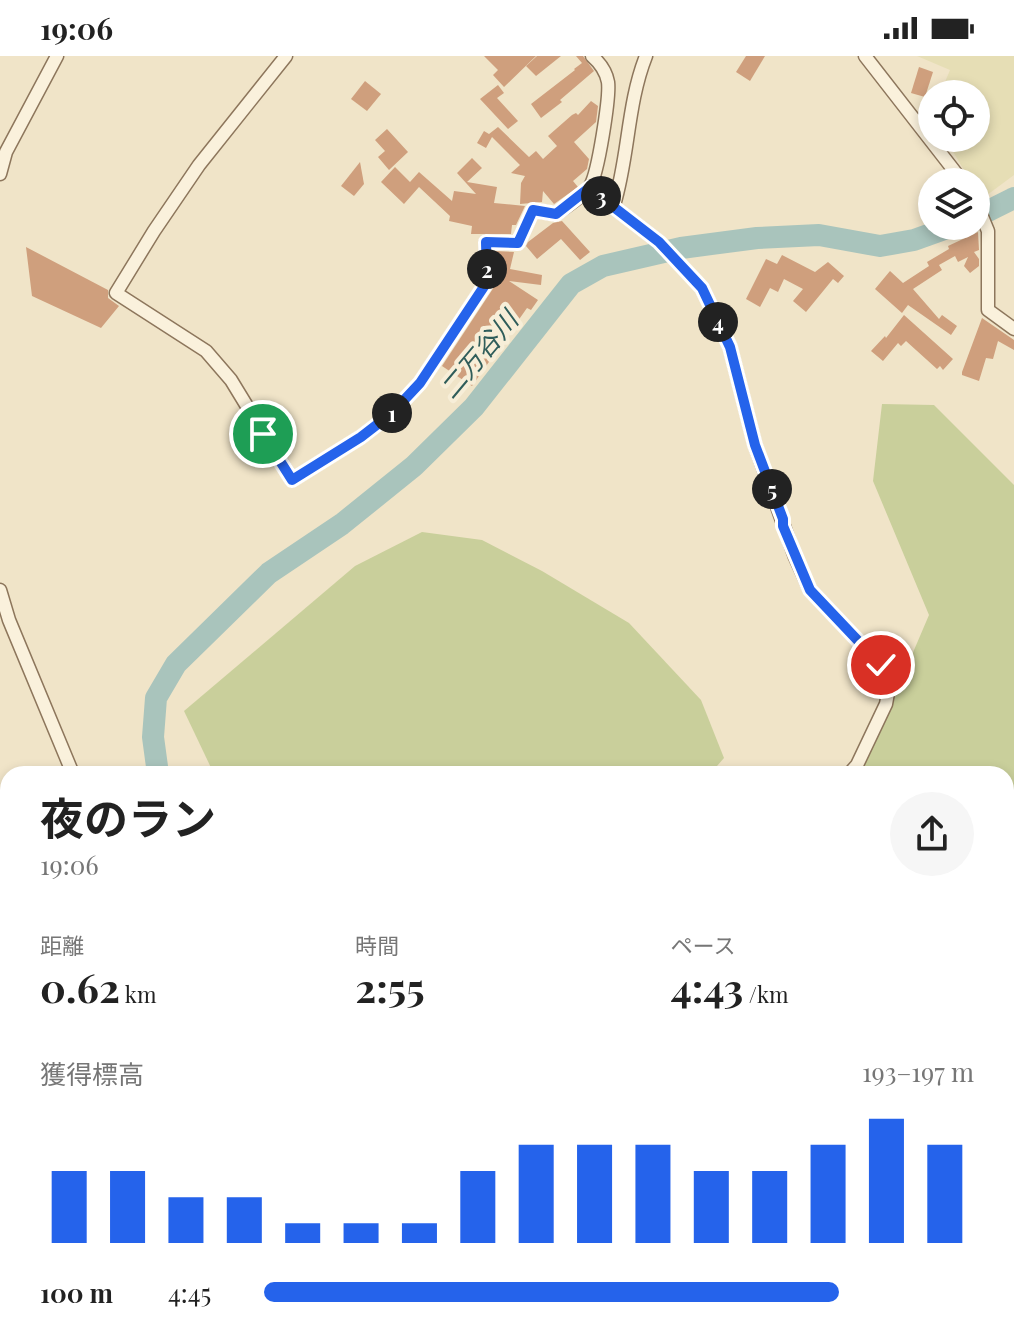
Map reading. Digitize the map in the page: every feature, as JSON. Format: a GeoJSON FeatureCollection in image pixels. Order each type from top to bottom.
{"type":"FeatureCollection","features":[{"type":"Feature","properties":{"kind":"street"},"geometry":{"type":"LineString","coordinates":[[0,174],[6,152],[57,56]]}},
{"type":"Feature","properties":{"kind":"street"},"geometry":{"type":"LineString","coordinates":[[286,56],[199,165],[116,293],[206,351],[231,380],[292,480],[361,437],[392,413],[420,383],[487,282],[486,242],[518,243],[533,210],[556,214],[589,188],[608,102],[608,81],[601,64],[592,56]]}},
{"type":"Feature","properties":{"kind":"street"},"geometry":{"type":"LineString","coordinates":[[614,205],[622,177],[639,74],[646,56]]}},
{"type":"Feature","properties":{"kind":"street"},"geometry":{"type":"LineString","coordinates":[[865,56],[952,168]]}},
{"type":"Feature","properties":{"kind":"street"},"geometry":{"type":"LineString","coordinates":[[589,188],[659,242],[702,288],[730,347],[755,445],[810,590],[881,665],[890,682],[886,704],[856,766]]}},
{"type":"Feature","properties":{"kind":"street"},"geometry":{"type":"LineString","coordinates":[[988,240],[988,310],[1014,329]]}},
{"type":"Feature","properties":{"kind":"street"},"geometry":{"type":"LineString","coordinates":[[0,590],[9,620],[70,766]]}},
{"type":"Feature","properties":{"kind":"shaded area"},"geometry":{"type":"Polygon","coordinates":[[[917,56],[1014,56],[1014,175],[990,193],[990,168],[963,168],[953,152],[990,152],[990,80],[946,80],[950,70],[917,56]]]}},
{"type":"Feature","properties":{"kind":"green space"},"geometry":{"type":"Polygon","coordinates":[[[882,404],[934,405],[1014,485],[1014,766],[864,766],[929,615],[873,481],[882,404]]]}},
{"type":"Feature","properties":{"kind":"green space"},"geometry":{"type":"Polygon","coordinates":[[[422,532],[482,540],[542,571],[629,623],[701,700],[724,758],[717,766],[210,766],[184,711],[355,566],[422,532]]]}},
{"type":"Feature","properties":{"kind":"building"},"geometry":{"type":"Polygon","coordinates":[[[484,56],[536,56],[504,87],[493,75],[498,70],[484,56]]]}},
{"type":"Feature","properties":{"kind":"building"},"geometry":{"type":"Polygon","coordinates":[[[537,56],[561,56],[536,76],[526,66],[537,56]]]}},
{"type":"Feature","properties":{"kind":"building"},"geometry":{"type":"Polygon","coordinates":[[[576,56],[583,56],[594,71],[541,118],[531,104],[582,63],[576,56]]]}},
{"type":"Feature","properties":{"kind":"building"},"geometry":{"type":"Polygon","coordinates":[[[746,56],[765,56],[750,81],[736,72],[746,56]]]}},
{"type":"Feature","properties":{"kind":"building"},"geometry":{"type":"Polygon","coordinates":[[[919,67],[933,72],[930,80],[918,80],[918,95],[911,93],[919,67]]]}},
{"type":"Feature","properties":{"kind":"building"},"geometry":{"type":"Polygon","coordinates":[[[365,81],[381,94],[367,111],[351,99],[365,81]]]}},
{"type":"Feature","properties":{"kind":"building"},"geometry":{"type":"Polygon","coordinates":[[[498,85],[504,93],[497,98],[518,121],[508,129],[480,99],[498,85]]]}},
{"type":"Feature","properties":{"kind":"building"},"geometry":{"type":"Polygon","coordinates":[[[591,101],[598,106],[596,122],[574,142],[589,159],[587,169],[573,181],[578,187],[554,204],[543,191],[542,202],[520,204],[521,183],[525,176],[511,173],[520,165],[492,137],[486,148],[477,143],[484,131],[489,134],[498,127],[529,157],[536,151],[543,159],[557,146],[548,136],[572,115],[578,115],[591,101]]]}},
{"type":"Feature","properties":{"kind":"building"},"geometry":{"type":"Polygon","coordinates":[[[387,129],[408,152],[389,170],[378,157],[385,151],[375,140],[387,129]]]}},
{"type":"Feature","properties":{"kind":"building"},"geometry":{"type":"Polygon","coordinates":[[[472,158],[482,168],[467,182],[497,187],[494,203],[525,206],[516,225],[512,225],[511,234],[471,234],[472,226],[449,221],[450,216],[419,187],[404,204],[381,182],[395,167],[410,182],[419,172],[452,201],[454,191],[476,194],[457,173],[472,158]]]}},
{"type":"Feature","properties":{"kind":"building"},"geometry":{"type":"Polygon","coordinates":[[[360,162],[364,184],[354,196],[341,186],[360,162]]]}},
{"type":"Feature","properties":{"kind":"building"},"geometry":{"type":"Polygon","coordinates":[[[562,221],[590,252],[580,260],[561,239],[537,259],[526,246],[528,242],[553,223],[562,221]]]}},
{"type":"Feature","properties":{"kind":"building"},"geometry":{"type":"Polygon","coordinates":[[[961,240],[978,240],[979,250],[974,252],[979,266],[970,273],[964,266],[968,257],[958,262],[955,256],[939,265],[942,270],[913,289],[939,319],[942,315],[957,326],[951,335],[908,305],[902,313],[875,289],[890,271],[903,283],[929,266],[927,262],[949,249],[948,246],[961,240]]]}},
{"type":"Feature","properties":{"kind":"building"},"geometry":{"type":"Polygon","coordinates":[[[26,247],[108,290],[108,298],[119,306],[101,328],[32,296],[26,247]]]}},
{"type":"Feature","properties":{"kind":"building"},"geometry":{"type":"Polygon","coordinates":[[[495,251],[514,252],[510,269],[542,275],[541,285],[509,281],[538,300],[531,310],[527,308],[472,386],[442,366],[494,287],[495,251]]]}},
{"type":"Feature","properties":{"kind":"building"},"geometry":{"type":"Polygon","coordinates":[[[782,255],[815,272],[828,262],[844,276],[838,283],[833,279],[806,312],[793,301],[803,289],[784,279],[778,292],[770,288],[760,307],[746,299],[766,259],[777,264],[782,255]]]}},
{"type":"Feature","properties":{"kind":"building"},"geometry":{"type":"Polygon","coordinates":[[[904,315],[953,359],[943,370],[940,366],[937,369],[906,341],[901,346],[898,343],[883,361],[871,351],[904,315]]]}},
{"type":"Feature","properties":{"kind":"building"},"geometry":{"type":"Polygon","coordinates":[[[982,318],[1014,340],[1014,350],[998,341],[993,359],[986,358],[979,381],[962,375],[962,372],[982,318]]]}},
{"type":"Feature","properties":{"kind":"waterway","name":"二万谷川"},"geometry":{"type":"LineString","coordinates":[[990,210],[1014,198]]}},
{"type":"Feature","properties":{"kind":"waterway","name":"二万谷川"},"geometry":{"type":"LineString","coordinates":[[157,766],[153,737],[156,698],[176,664],[269,573],[342,524],[414,466],[474,407],[571,284],[603,266],[681,248],[757,238],[819,235],[880,246],[918,239]]}},
{"type":"Feature","properties":{"kind":"route"},"geometry":{"type":"LineString","coordinates":[[263,434],[292,480],[361,437],[392,413],[420,383],[470,310],[487,282],[486,242],[518,243],[533,210],[556,214],[589,188],[659,242],[702,288],[730,347],[755,445],[783,526],[810,590],[881,665]]}}]}
